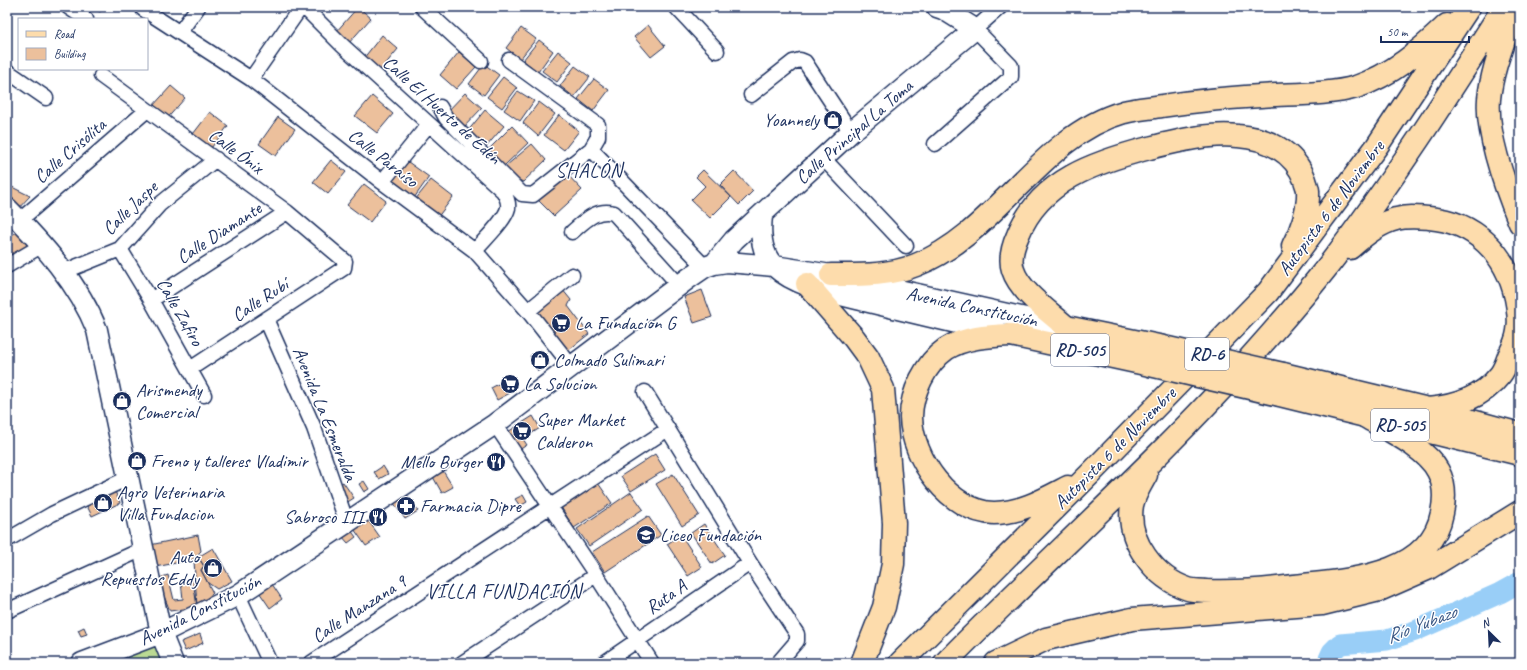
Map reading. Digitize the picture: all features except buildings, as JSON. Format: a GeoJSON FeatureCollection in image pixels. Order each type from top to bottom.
{"type":"FeatureCollection","features":[{"type":"Feature","properties":{"kind":"main road"},"geometry":{"type":"LineString","coordinates":[[937,7],[943,9],[975,29]]}},
{"type":"Feature","properties":{"kind":"main road"},"geometry":{"type":"LineString","coordinates":[[831,275],[874,274],[895,271],[916,265],[937,254],[965,236],[1044,160],[1083,129],[1124,112],[1212,98],[1309,93],[1354,87],[1393,70],[1427,44],[1464,7]]}},
{"type":"Feature","properties":{"kind":"main road","name":"Autopista 6 de Noviembre"},"geometry":{"type":"LineString","coordinates":[[900,663],[1090,474],[1268,292],[1377,146],[1469,7]]}},
{"type":"Feature","properties":{"kind":"main road","name":"Autopista 6 de Noviembre"},"geometry":{"type":"LineString","coordinates":[[945,663],[1152,462],[1255,353],[1328,267],[1428,125],[1504,7]]}},
{"type":"Feature","properties":{"kind":"main road"},"geometry":{"type":"LineString","coordinates":[[1515,7],[1495,72],[1489,99],[1491,126],[1499,164],[1520,223]]}},
{"type":"Feature","properties":{"kind":"main road","name":"Calle Principal La Toma"},"geometry":{"type":"LineString","coordinates":[[709,266],[734,240],[762,216],[851,132],[975,29]]}},
{"type":"Feature","properties":{"kind":"main road"},"geometry":{"type":"LineString","coordinates":[[1066,328],[1024,288],[1017,279],[1013,269],[1012,253],[1023,222],[1034,207],[1051,191],[1067,178],[1086,167],[1124,154],[1180,140],[1238,136],[1257,139],[1276,145],[1290,157],[1302,173],[1308,191],[1306,211],[1300,230],[1268,292]]}},
{"type":"Feature","properties":{"kind":"main road"},"geometry":{"type":"LineString","coordinates":[[13,215],[63,272],[92,317],[97,330],[161,633],[173,663]]}},
{"type":"Feature","properties":{"kind":"main road"},"geometry":{"type":"LineString","coordinates":[[762,216],[760,229],[762,240],[766,253],[774,266]]}},
{"type":"Feature","properties":{"kind":"main road"},"geometry":{"type":"LineString","coordinates":[[1328,267],[1380,225],[1395,219],[1410,216],[1438,219],[1458,224],[1480,237],[1498,256],[1512,279],[1519,312],[1519,330],[1501,375],[1483,391],[1466,402],[1448,407],[1428,409]]}},
{"type":"Feature","properties":{"kind":"main road","name":"Avenida Constitución"},"geometry":{"type":"LineString","coordinates":[[82,663],[161,633],[238,595],[495,424],[679,285],[709,266],[727,262],[774,266],[831,275],[1066,328],[1154,355]]}},
{"type":"Feature","properties":{"kind":"main road","name":"Avenida Constitución"},"geometry":{"type":"LineString","coordinates":[[774,266],[788,277],[807,284],[936,319],[1011,335],[1283,374],[1428,409],[1520,434]]}},
{"type":"Feature","properties":{"kind":"main road"},"geometry":{"type":"LineString","coordinates":[[807,284],[854,338],[868,357],[883,389],[894,523],[893,564],[884,607],[862,663]]}},
{"type":"Feature","properties":{"kind":"main road"},"geometry":{"type":"LineString","coordinates":[[1011,335],[986,336],[946,349],[932,362],[921,381],[914,398],[911,417],[914,433],[932,474],[941,486],[955,498],[973,509],[993,513],[1013,512],[1029,506],[1090,474]]}},
{"type":"Feature","properties":{"kind":"main road","name":"RD-505"},"geometry":{"type":"LineString","coordinates":[[1154,355],[1280,395],[1520,454]]}},
{"type":"Feature","properties":{"kind":"main road"},"geometry":{"type":"LineString","coordinates":[[1152,462],[1132,504],[1131,520],[1136,540],[1145,557],[1158,571],[1172,581],[1189,590],[1228,592],[1270,589],[1364,578],[1389,569],[1411,558],[1426,545],[1435,534],[1441,521],[1444,504],[1443,486],[1438,470],[1424,455],[1366,417]]}},
{"type":"Feature","properties":{"kind":"main road"},"geometry":{"type":"LineString","coordinates":[[996,663],[1046,640],[1132,619],[1322,604],[1379,590],[1427,569],[1520,512]]}},
{"type":"Feature","properties":{"kind":"street"},"geometry":{"type":"LineString","coordinates":[[68,7],[84,18]]}},
{"type":"Feature","properties":{"kind":"street"},"geometry":{"type":"LineString","coordinates":[[180,32],[198,7]]}},
{"type":"Feature","properties":{"kind":"street"},"geometry":{"type":"LineString","coordinates":[[251,79],[301,7]]}},
{"type":"Feature","properties":{"kind":"street","name":"Calle El Huerto de Edén"},"geometry":{"type":"LineString","coordinates":[[304,7],[343,46],[503,190],[507,198],[508,208],[504,216],[475,251]]}},
{"type":"Feature","properties":{"kind":"street"},"geometry":{"type":"LineString","coordinates":[[422,7],[481,61]]}},
{"type":"Feature","properties":{"kind":"street"},"geometry":{"type":"LineString","coordinates":[[676,7],[717,51]]}},
{"type":"Feature","properties":{"kind":"street","name":"Calle Principal La Toma"},"geometry":{"type":"LineString","coordinates":[[975,29],[1000,7]]}},
{"type":"Feature","properties":{"kind":"street","name":"Calle Paraíso"},"geometry":{"type":"LineString","coordinates":[[143,9],[251,79],[382,182],[475,251],[528,312],[572,367]]}},
{"type":"Feature","properties":{"kind":"street"},"geometry":{"type":"LineString","coordinates":[[935,144],[1011,77],[1011,66],[975,29]]}},
{"type":"Feature","properties":{"kind":"street"},"geometry":{"type":"LineString","coordinates":[[440,106],[446,118],[522,194],[533,195],[591,149],[598,137],[598,125],[509,60]]}},
{"type":"Feature","properties":{"kind":"street"},"geometry":{"type":"LineString","coordinates":[[751,96],[793,62],[800,60],[805,62],[851,132]]}},
{"type":"Feature","properties":{"kind":"street"},"geometry":{"type":"LineString","coordinates":[[7,71],[46,98]]}},
{"type":"Feature","properties":{"kind":"street","name":"Calle Ónix"},"geometry":{"type":"LineString","coordinates":[[101,76],[287,212],[345,260]]}},
{"type":"Feature","properties":{"kind":"street","name":"Calle Crisólita"},"geometry":{"type":"LineString","coordinates":[[13,215],[146,110]]}},
{"type":"Feature","properties":{"kind":"street"},"geometry":{"type":"LineString","coordinates":[[382,182],[429,124]]}},
{"type":"Feature","properties":{"kind":"street"},"geometry":{"type":"LineString","coordinates":[[591,149],[709,266]]}},
{"type":"Feature","properties":{"kind":"street"},"geometry":{"type":"LineString","coordinates":[[822,158],[906,246]]}},
{"type":"Feature","properties":{"kind":"street","name":"Calle Jaspe"},"geometry":{"type":"LineString","coordinates":[[63,272],[120,249],[159,205],[216,159]]}},
{"type":"Feature","properties":{"kind":"street"},"geometry":{"type":"LineString","coordinates":[[572,232],[592,215],[606,211],[614,213],[679,285]]}},
{"type":"Feature","properties":{"kind":"street","name":"Calle Diamante"},"geometry":{"type":"LineString","coordinates":[[151,300],[287,212]]}},
{"type":"Feature","properties":{"kind":"street"},"geometry":{"type":"LineString","coordinates":[[7,266],[41,246]]}},
{"type":"Feature","properties":{"kind":"street","name":"Calle Zafiro"},"geometry":{"type":"LineString","coordinates":[[120,249],[151,300],[204,395]]}},
{"type":"Feature","properties":{"kind":"street","name":"Calle Rubí"},"geometry":{"type":"LineString","coordinates":[[190,369],[344,268],[345,260]]}},
{"type":"Feature","properties":{"kind":"street"},"geometry":{"type":"LineString","coordinates":[[528,312],[572,275]]}},
{"type":"Feature","properties":{"kind":"street","name":"Avenida La Esmeralda"},"geometry":{"type":"LineString","coordinates":[[266,319],[314,428],[347,523]]}},
{"type":"Feature","properties":{"kind":"street"},"geometry":{"type":"LineString","coordinates":[[645,392],[750,562],[797,634],[797,641],[778,663]]}},
{"type":"Feature","properties":{"kind":"street"},"geometry":{"type":"LineString","coordinates":[[495,424],[551,506],[652,663]]}},
{"type":"Feature","properties":{"kind":"street","name":"Calle Manzana 9"},"geometry":{"type":"LineString","coordinates":[[311,663],[668,429]]}},
{"type":"Feature","properties":{"kind":"street"},"geometry":{"type":"LineString","coordinates":[[7,540],[52,514],[128,478]]}},
{"type":"Feature","properties":{"kind":"street"},"geometry":{"type":"LineString","coordinates":[[7,611],[143,549]]}},
{"type":"Feature","properties":{"kind":"street","name":"Ruta A"},"geometry":{"type":"LineString","coordinates":[[604,663],[750,562]]}},
{"type":"Feature","properties":{"kind":"street"},"geometry":{"type":"LineString","coordinates":[[462,663],[596,575]]}},
{"type":"Feature","properties":{"kind":"street"},"geometry":{"type":"LineString","coordinates":[[238,595],[270,663]]}},
{"type":"Feature","properties":{"kind":"green space"},"geometry":{"type":"Polygon","coordinates":[[[157,641],[165,663],[99,663],[157,641]]]}},
{"type":"Feature","properties":{"kind":"waterway","name":"Río Yubazo"},"geometry":{"type":"LineString","coordinates":[[1327,663],[1332,652],[1340,644],[1387,640],[1415,631],[1500,593],[1520,582]]}},
{"type":"Feature","properties":{"kind":"place","name":"Yoannely"},"geometry":{"type":"Point","coordinates":[833,120]}},
{"type":"Feature","properties":{"kind":"place","name":"La Fundacion G"},"geometry":{"type":"Point","coordinates":[561,323]}},
{"type":"Feature","properties":{"kind":"place","name":"Colmado Sulimari"},"geometry":{"type":"Point","coordinates":[540,360]}},
{"type":"Feature","properties":{"kind":"place","name":"La Solucion"},"geometry":{"type":"Point","coordinates":[510,384]}},
{"type":"Feature","properties":{"kind":"place","name":"Arismendy Comercial"},"geometry":{"type":"Point","coordinates":[122,401]}},
{"type":"Feature","properties":{"kind":"place","name":"Super Market Calderon"},"geometry":{"type":"Point","coordinates":[522,431]}},
{"type":"Feature","properties":{"kind":"place","name":"Freno y talleres Vladimir"},"geometry":{"type":"Point","coordinates":[137,461]}},
{"type":"Feature","properties":{"kind":"place","name":"Mello Burger"},"geometry":{"type":"Point","coordinates":[496,462]}},
{"type":"Feature","properties":{"kind":"place","name":"Agro Veterinaria Villa Fundacion"},"geometry":{"type":"Point","coordinates":[103,503]}},
{"type":"Feature","properties":{"kind":"place","name":"Farmacia Dipre"},"geometry":{"type":"Point","coordinates":[406,506]}},
{"type":"Feature","properties":{"kind":"place","name":"Sabroso III"},"geometry":{"type":"Point","coordinates":[378,517]}},
{"type":"Feature","properties":{"kind":"place","name":"Liceo Fundación"},"geometry":{"type":"Point","coordinates":[646,535]}},
{"type":"Feature","properties":{"kind":"place","name":"Auto Repuestos Eddy"},"geometry":{"type":"Point","coordinates":[213,568]}},
{"type":"Feature","properties":{"kind":"district","name":"SHALÓN"},"geometry":{"type":"Point","coordinates":[589,170]}},
{"type":"Feature","properties":{"kind":"district","name":"VILLA FUNDACIÓN"},"geometry":{"type":"Point","coordinates":[504,591]}}]}
